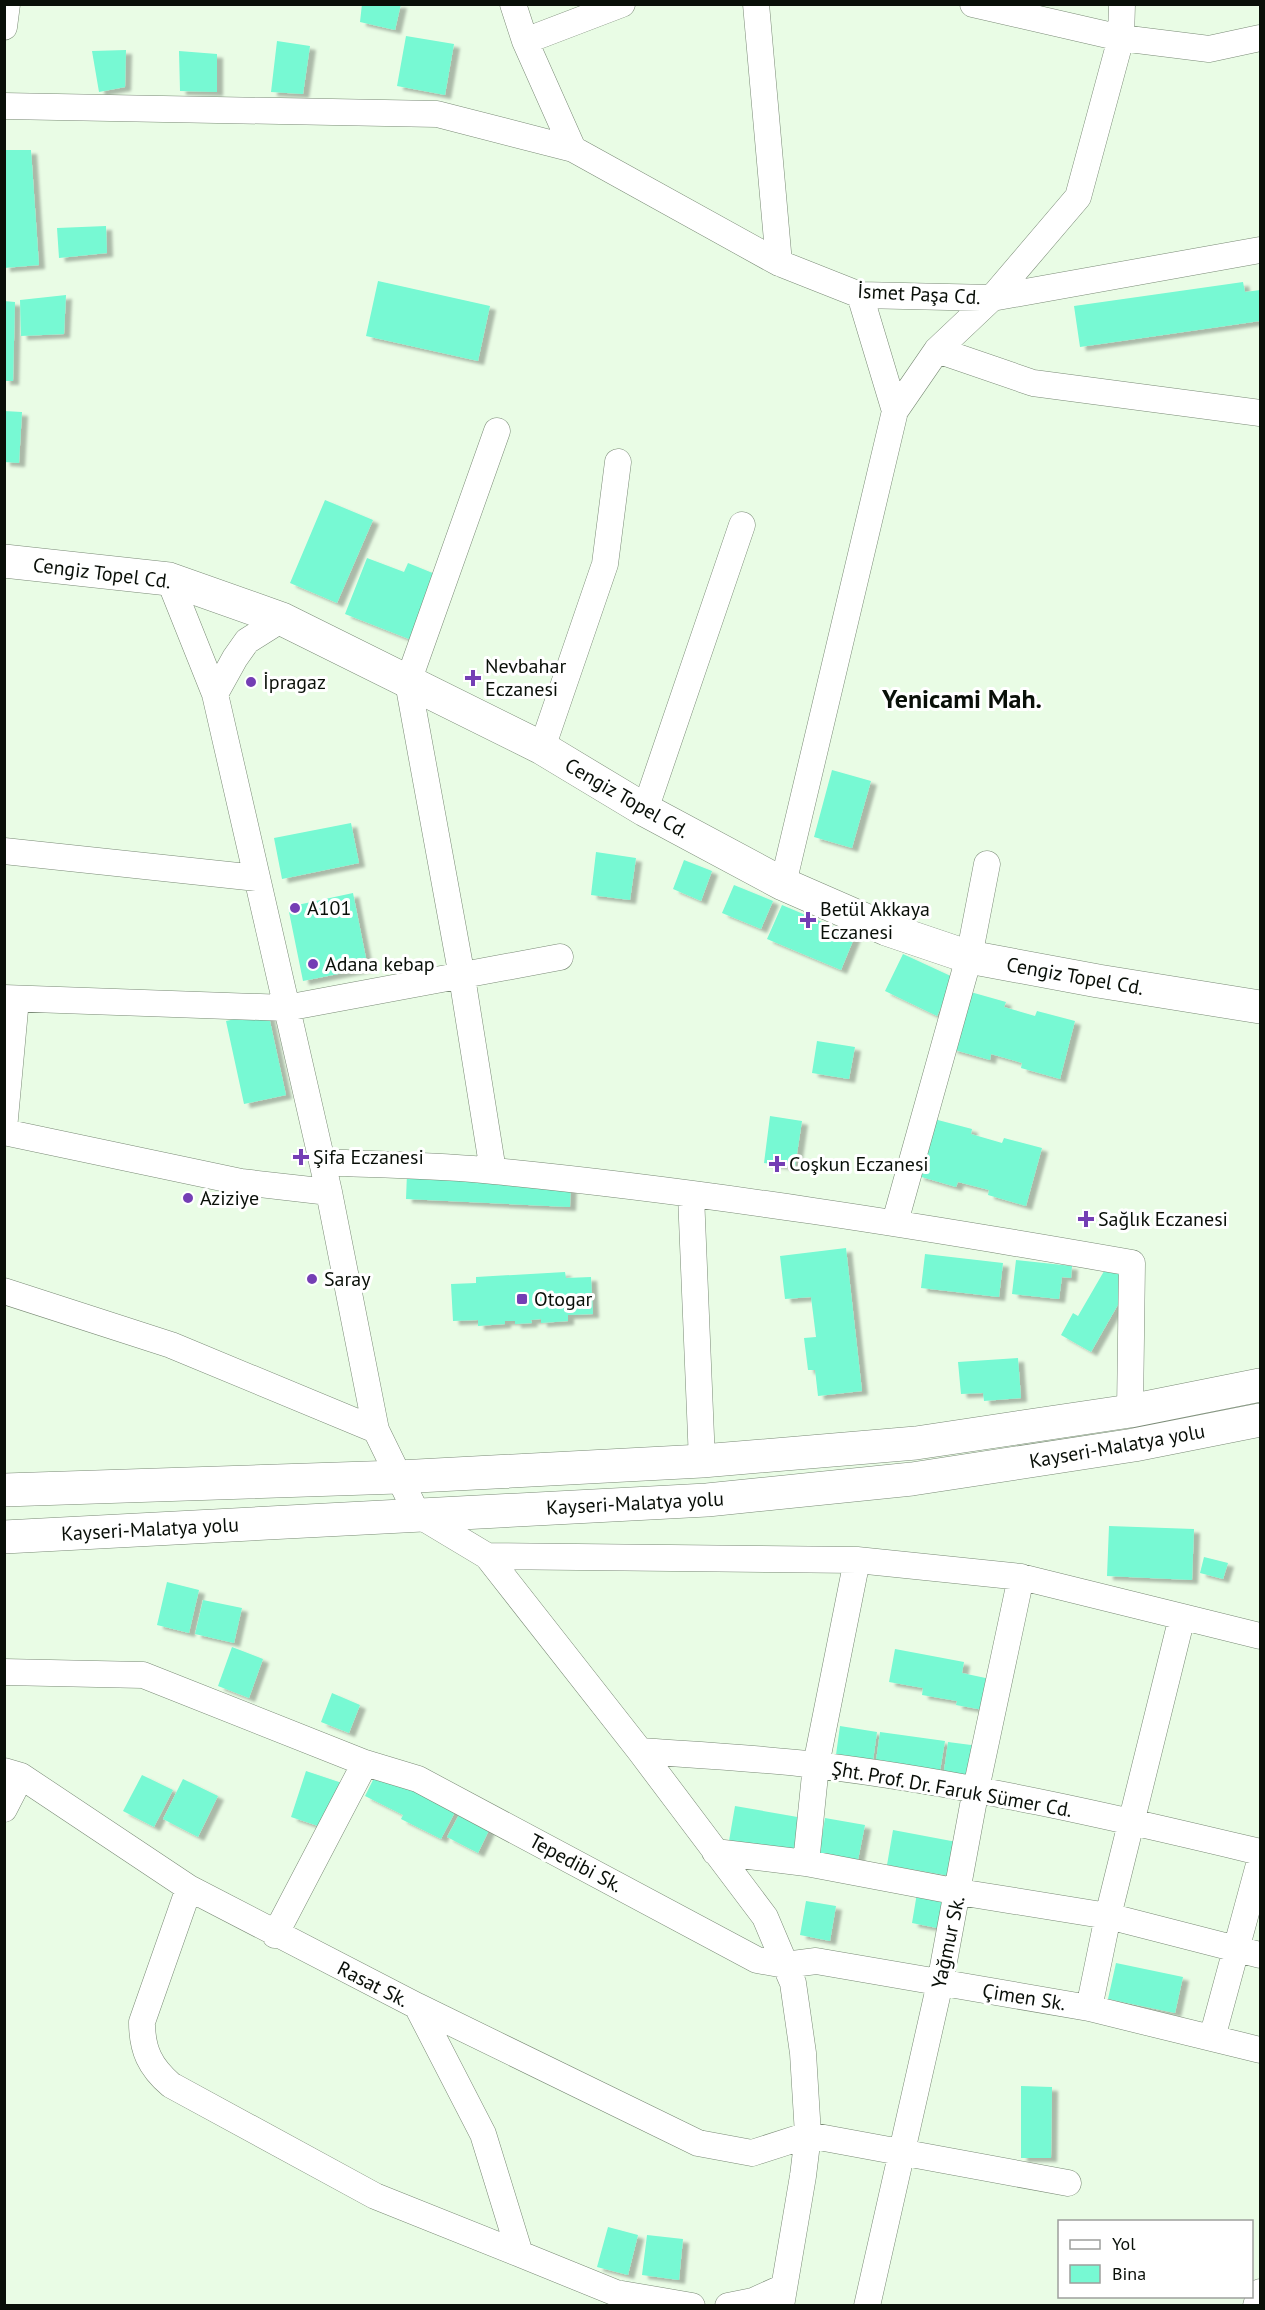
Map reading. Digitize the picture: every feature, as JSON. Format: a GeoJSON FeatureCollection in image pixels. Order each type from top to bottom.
{"type":"FeatureCollection","features":[{"type":"Feature","properties":{"kind":"main road","name":"Cengiz Topel Cd."},"geometry":{"type":"LineString","coordinates":[[4,561],[169,579],[282,619],[542,748],[645,810],[783,884],[886,929],[969,957],[1098,981],[1260,1007]]}},
{"type":"Feature","properties":{"kind":"main road","name":"Kayseri-Malatya yolu"},"geometry":{"type":"LineString","coordinates":[[4,1490],[398,1477],[702,1461],[916,1443],[1130,1411],[1260,1385]]}},
{"type":"Feature","properties":{"kind":"main road","name":"Kayseri-Malatya yolu"},"geometry":{"type":"LineString","coordinates":[[4,1537],[707,1500],[912,1479],[1134,1445],[1260,1420]]}},
{"type":"Feature","properties":{"kind":"street"},"geometry":{"type":"LineString","coordinates":[[4,27],[7,4]]}},
{"type":"Feature","properties":{"kind":"street"},"geometry":{"type":"LineString","coordinates":[[513,4],[525,41],[573,149]]}},
{"type":"Feature","properties":{"kind":"street"},"geometry":{"type":"LineString","coordinates":[[525,41],[622,4]]}},
{"type":"Feature","properties":{"kind":"street"},"geometry":{"type":"LineString","coordinates":[[756,4],[779,263]]}},
{"type":"Feature","properties":{"kind":"street"},"geometry":{"type":"LineString","coordinates":[[973,4],[1121,38],[1209,49],[1260,38]]}},
{"type":"Feature","properties":{"kind":"street"},"geometry":{"type":"LineString","coordinates":[[783,884],[896,411],[937,351],[992,298],[1078,197],[1121,38],[1122,4]]}},
{"type":"Feature","properties":{"kind":"street","name":"İsmet Paşa Cd."},"geometry":{"type":"LineString","coordinates":[[4,106],[437,114],[573,149],[779,263],[860,295],[992,298],[1260,250]]}},
{"type":"Feature","properties":{"kind":"street"},"geometry":{"type":"LineString","coordinates":[[860,295],[896,411]]}},
{"type":"Feature","properties":{"kind":"street"},"geometry":{"type":"LineString","coordinates":[[937,351],[1033,383],[1260,413]]}},
{"type":"Feature","properties":{"kind":"street"},"geometry":{"type":"LineString","coordinates":[[493,1171],[462,976],[408,682],[497,431]]}},
{"type":"Feature","properties":{"kind":"street"},"geometry":{"type":"LineString","coordinates":[[542,748],[605,564],[618,462]]}},
{"type":"Feature","properties":{"kind":"street"},"geometry":{"type":"LineString","coordinates":[[645,810],[742,525]]}},
{"type":"Feature","properties":{"kind":"street"},"geometry":{"type":"LineString","coordinates":[[169,579],[215,694],[329,1192],[376,1430],[417,1514],[486,1556],[640,1751],[765,1917],[793,1983],[802,2053],[808,2135],[782,2296],[728,2306]]}},
{"type":"Feature","properties":{"kind":"street"},"geometry":{"type":"LineString","coordinates":[[215,694],[247,641],[282,619]]}},
{"type":"Feature","properties":{"kind":"street"},"geometry":{"type":"LineString","coordinates":[[4,851],[257,878]]}},
{"type":"Feature","properties":{"kind":"street"},"geometry":{"type":"LineString","coordinates":[[895,1222],[969,957],[987,864]]}},
{"type":"Feature","properties":{"kind":"street"},"geometry":{"type":"LineString","coordinates":[[329,1192],[240,1182],[4,1131],[10,999],[286,1008],[560,957]]}},
{"type":"Feature","properties":{"kind":"street"},"geometry":{"type":"LineString","coordinates":[[322,1162],[493,1171],[691,1195],[895,1222],[1132,1263],[1130,1411]]}},
{"type":"Feature","properties":{"kind":"street"},"geometry":{"type":"LineString","coordinates":[[691,1195],[702,1461]]}},
{"type":"Feature","properties":{"kind":"street"},"geometry":{"type":"LineString","coordinates":[[4,1291],[171,1345],[376,1430]]}},
{"type":"Feature","properties":{"kind":"street"},"geometry":{"type":"LineString","coordinates":[[486,1556],[857,1560],[1021,1577],[1260,1636]]}},
{"type":"Feature","properties":{"kind":"street"},"geometry":{"type":"LineString","coordinates":[[806,1863],[816,1765],[857,1560]]}},
{"type":"Feature","properties":{"kind":"street","name":"Yağmur Sk."},"geometry":{"type":"LineString","coordinates":[[867,2306],[940,1983],[959,1892],[976,1789],[1021,1577]]}},
{"type":"Feature","properties":{"kind":"street"},"geometry":{"type":"LineString","coordinates":[[1089,2008],[1108,1916],[1182,1617]]}},
{"type":"Feature","properties":{"kind":"street","name":"Tepedibi Sk."},"geometry":{"type":"LineString","coordinates":[[4,1672],[143,1675],[366,1763],[418,1779],[757,1960],[785,1965]]}},
{"type":"Feature","properties":{"kind":"street","name":"Şht. Prof. Dr. Faruk Sümer Cd."},"geometry":{"type":"LineString","coordinates":[[640,1751],[816,1765],[976,1789],[1133,1821],[1260,1852]]}},
{"type":"Feature","properties":{"kind":"street"},"geometry":{"type":"LineString","coordinates":[[275,1935],[366,1763]]}},
{"type":"Feature","properties":{"kind":"street"},"geometry":{"type":"LineString","coordinates":[[4,1809],[13,1773]]}},
{"type":"Feature","properties":{"kind":"street","name":"Rasat Sk."},"geometry":{"type":"LineString","coordinates":[[13,1773],[189,1888],[275,1935],[417,2006],[483,2134],[520,2254]]}},
{"type":"Feature","properties":{"kind":"street"},"geometry":{"type":"LineString","coordinates":[[715,1852],[806,1863],[959,1892],[1108,1916],[1260,1955]]}},
{"type":"Feature","properties":{"kind":"street"},"geometry":{"type":"LineString","coordinates":[[1212,2038],[1260,1861]]}},
{"type":"Feature","properties":{"kind":"street"},"geometry":{"type":"LineString","coordinates":[[189,1888],[146,2005],[142,2022],[142,2041],[147,2058],[171,2085],[375,2196],[520,2254],[613,2300],[692,2306]]}},
{"type":"Feature","properties":{"kind":"street","name":"Çimen Sk."},"geometry":{"type":"LineString","coordinates":[[785,1965],[816,1961],[1089,2008],[1260,2050]]}},
{"type":"Feature","properties":{"kind":"street"},"geometry":{"type":"LineString","coordinates":[[417,2006],[698,2143],[752,2153],[808,2135],[1068,2183]]}},
{"type":"Feature","properties":{"kind":"street"},"geometry":{"type":"LineString","coordinates":[[1256,2306],[1260,2292]]}},
{"type":"Feature","properties":{"kind":"building"},"geometry":{"type":"Polygon","coordinates":[[[362,4],[401,4],[395,30],[360,22],[362,4]]]}},
{"type":"Feature","properties":{"kind":"building"},"geometry":{"type":"Polygon","coordinates":[[[406,36],[454,44],[445,95],[397,86],[406,36]]]}},
{"type":"Feature","properties":{"kind":"building"},"geometry":{"type":"Polygon","coordinates":[[[277,41],[310,46],[303,94],[271,92],[277,41]]]}},
{"type":"Feature","properties":{"kind":"building"},"geometry":{"type":"Polygon","coordinates":[[[126,50],[125,87],[99,92],[92,51],[126,50]]]}},
{"type":"Feature","properties":{"kind":"building"},"geometry":{"type":"Polygon","coordinates":[[[179,51],[217,54],[217,92],[180,91],[179,51]]]}},
{"type":"Feature","properties":{"kind":"building"},"geometry":{"type":"Polygon","coordinates":[[[4,150],[31,150],[39,265],[4,268],[4,150]]]}},
{"type":"Feature","properties":{"kind":"building"},"geometry":{"type":"Polygon","coordinates":[[[106,226],[107,253],[59,258],[57,228],[106,226]]]}},
{"type":"Feature","properties":{"kind":"building"},"geometry":{"type":"Polygon","coordinates":[[[378,281],[490,306],[478,361],[366,336],[378,281]]]}},
{"type":"Feature","properties":{"kind":"building"},"geometry":{"type":"Polygon","coordinates":[[[1243,282],[1245,292],[1260,290],[1260,321],[1080,347],[1074,306],[1243,282]]]}},
{"type":"Feature","properties":{"kind":"building"},"geometry":{"type":"Polygon","coordinates":[[[66,295],[64,334],[21,336],[20,300],[66,295]]]}},
{"type":"Feature","properties":{"kind":"building"},"geometry":{"type":"Polygon","coordinates":[[[4,301],[15,302],[13,381],[4,381],[4,301]]]}},
{"type":"Feature","properties":{"kind":"building"},"geometry":{"type":"Polygon","coordinates":[[[4,411],[22,412],[19,463],[4,462],[4,411]]]}},
{"type":"Feature","properties":{"kind":"building"},"geometry":{"type":"Polygon","coordinates":[[[325,500],[373,520],[337,603],[290,583],[325,500]]]}},
{"type":"Feature","properties":{"kind":"building"},"geometry":{"type":"Polygon","coordinates":[[[367,558],[404,572],[408,563],[440,576],[414,641],[345,614],[367,558]]]}},
{"type":"Feature","properties":{"kind":"building"},"geometry":{"type":"Polygon","coordinates":[[[832,770],[871,781],[852,848],[814,837],[832,770]]]}},
{"type":"Feature","properties":{"kind":"building"},"geometry":{"type":"Polygon","coordinates":[[[351,823],[359,863],[282,879],[274,838],[351,823]]]}},
{"type":"Feature","properties":{"kind":"building"},"geometry":{"type":"Polygon","coordinates":[[[596,852],[636,858],[630,900],[591,895],[596,852]]]}},
{"type":"Feature","properties":{"kind":"building"},"geometry":{"type":"Polygon","coordinates":[[[684,860],[712,871],[701,901],[673,889],[684,860]]]}},
{"type":"Feature","properties":{"kind":"building"},"geometry":{"type":"Polygon","coordinates":[[[734,885],[773,901],[761,929],[722,913],[734,885]]]}},
{"type":"Feature","properties":{"kind":"building"},"geometry":{"type":"Polygon","coordinates":[[[353,893],[368,968],[303,981],[288,907],[353,893]]]}},
{"type":"Feature","properties":{"kind":"building"},"geometry":{"type":"Polygon","coordinates":[[[782,905],[855,936],[841,970],[767,939],[782,905]]]}},
{"type":"Feature","properties":{"kind":"building"},"geometry":{"type":"Polygon","coordinates":[[[903,954],[955,978],[937,1016],[885,991],[903,954]]]}},
{"type":"Feature","properties":{"kind":"building"},"geometry":{"type":"Polygon","coordinates":[[[967,991],[1006,1002],[1004,1007],[1035,1016],[1037,1011],[1075,1021],[1060,1079],[1021,1068],[1022,1063],[991,1054],[990,1060],[951,1049],[967,991]]]}},
{"type":"Feature","properties":{"kind":"building"},"geometry":{"type":"Polygon","coordinates":[[[268,1012],[286,1095],[244,1104],[226,1021],[268,1012]]]}},
{"type":"Feature","properties":{"kind":"building"},"geometry":{"type":"Polygon","coordinates":[[[817,1041],[855,1047],[849,1079],[812,1073],[817,1041]]]}},
{"type":"Feature","properties":{"kind":"building"},"geometry":{"type":"Polygon","coordinates":[[[770,1116],[802,1121],[795,1167],[764,1163],[770,1116]]]}},
{"type":"Feature","properties":{"kind":"building"},"geometry":{"type":"Polygon","coordinates":[[[934,1119],[972,1129],[971,1134],[1002,1143],[1004,1138],[1042,1148],[1026,1206],[988,1195],[989,1190],[958,1182],[956,1187],[918,1176],[934,1119]]]}},
{"type":"Feature","properties":{"kind":"building"},"geometry":{"type":"Polygon","coordinates":[[[407,1173],[571,1181],[570,1207],[406,1199],[407,1173]]]}},
{"type":"Feature","properties":{"kind":"building"},"geometry":{"type":"Polygon","coordinates":[[[846,1248],[862,1391],[818,1396],[815,1370],[808,1370],[804,1338],[816,1337],[811,1297],[785,1299],[780,1256],[846,1248]]]}},
{"type":"Feature","properties":{"kind":"building"},"geometry":{"type":"Polygon","coordinates":[[[925,1254],[1003,1263],[999,1297],[921,1288],[925,1254]]]}},
{"type":"Feature","properties":{"kind":"building"},"geometry":{"type":"Polygon","coordinates":[[[1016,1260],[1072,1266],[1071,1278],[1062,1277],[1059,1299],[1012,1294],[1016,1260]]]}},
{"type":"Feature","properties":{"kind":"building"},"geometry":{"type":"Polygon","coordinates":[[[1107,1266],[1132,1280],[1091,1352],[1061,1335],[1073,1313],[1078,1316],[1107,1266]]]}},
{"type":"Feature","properties":{"kind":"building","name":"Otogar"},"geometry":{"type":"Polygon","coordinates":[[[565,1272],[566,1278],[591,1277],[593,1314],[568,1315],[568,1321],[541,1323],[541,1319],[531,1320],[532,1323],[515,1324],[515,1321],[505,1321],[505,1324],[478,1326],[478,1320],[453,1321],[451,1284],[476,1283],[476,1277],[565,1272]]]}},
{"type":"Feature","properties":{"kind":"building"},"geometry":{"type":"Polygon","coordinates":[[[1018,1358],[1021,1398],[984,1401],[983,1393],[961,1394],[958,1362],[1018,1358]]]}},
{"type":"Feature","properties":{"kind":"building"},"geometry":{"type":"Polygon","coordinates":[[[1109,1526],[1194,1529],[1192,1580],[1107,1576],[1109,1526]]]}},
{"type":"Feature","properties":{"kind":"building"},"geometry":{"type":"Polygon","coordinates":[[[1204,1557],[1228,1563],[1223,1579],[1200,1573],[1204,1557]]]}},
{"type":"Feature","properties":{"kind":"building"},"geometry":{"type":"Polygon","coordinates":[[[167,1582],[199,1590],[189,1633],[157,1625],[167,1582]]]}},
{"type":"Feature","properties":{"kind":"building"},"geometry":{"type":"Polygon","coordinates":[[[203,1600],[242,1608],[234,1643],[195,1634],[203,1600]]]}},
{"type":"Feature","properties":{"kind":"building"},"geometry":{"type":"Polygon","coordinates":[[[232,1647],[263,1659],[249,1698],[218,1686],[232,1647]]]}},
{"type":"Feature","properties":{"kind":"building"},"geometry":{"type":"Polygon","coordinates":[[[895,1649],[964,1662],[962,1673],[995,1680],[989,1711],[956,1705],[957,1701],[922,1695],[923,1688],[889,1682],[895,1649]]]}},
{"type":"Feature","properties":{"kind":"building"},"geometry":{"type":"Polygon","coordinates":[[[332,1693],[360,1705],[349,1733],[321,1722],[332,1693]]]}},
{"type":"Feature","properties":{"kind":"building"},"geometry":{"type":"Polygon","coordinates":[[[840,1726],[877,1732],[872,1768],[835,1762],[840,1726]]]}},
{"type":"Feature","properties":{"kind":"building"},"geometry":{"type":"Polygon","coordinates":[[[880,1732],[945,1741],[939,1777],[875,1768],[880,1732]]]}},
{"type":"Feature","properties":{"kind":"building"},"geometry":{"type":"Polygon","coordinates":[[[948,1742],[979,1746],[974,1782],[943,1778],[948,1742]]]}},
{"type":"Feature","properties":{"kind":"building"},"geometry":{"type":"Polygon","coordinates":[[[378,1770],[456,1810],[441,1839],[401,1819],[403,1815],[365,1796],[378,1770]]]}},
{"type":"Feature","properties":{"kind":"building"},"geometry":{"type":"Polygon","coordinates":[[[306,1771],[342,1783],[327,1829],[291,1817],[306,1771]]]}},
{"type":"Feature","properties":{"kind":"building"},"geometry":{"type":"Polygon","coordinates":[[[142,1775],[173,1790],[154,1827],[123,1811],[142,1775]]]}},
{"type":"Feature","properties":{"kind":"building"},"geometry":{"type":"Polygon","coordinates":[[[183,1779],[218,1796],[198,1837],[163,1819],[183,1779]]]}},
{"type":"Feature","properties":{"kind":"building"},"geometry":{"type":"Polygon","coordinates":[[[735,1806],[809,1819],[802,1854],[729,1841],[735,1806]]]}},
{"type":"Feature","properties":{"kind":"building"},"geometry":{"type":"Polygon","coordinates":[[[460,1813],[490,1828],[478,1853],[447,1837],[460,1813]]]}},
{"type":"Feature","properties":{"kind":"building"},"geometry":{"type":"Polygon","coordinates":[[[825,1818],[865,1825],[858,1860],[819,1853],[825,1818]]]}},
{"type":"Feature","properties":{"kind":"building"},"geometry":{"type":"Polygon","coordinates":[[[893,1830],[962,1843],[956,1877],[887,1865],[893,1830]]]}},
{"type":"Feature","properties":{"kind":"building"},"geometry":{"type":"Polygon","coordinates":[[[918,1887],[949,1892],[942,1929],[912,1923],[918,1887]]]}},
{"type":"Feature","properties":{"kind":"building"},"geometry":{"type":"Polygon","coordinates":[[[806,1901],[836,1906],[830,1941],[800,1935],[806,1901]]]}},
{"type":"Feature","properties":{"kind":"building"},"geometry":{"type":"Polygon","coordinates":[[[1116,1963],[1183,1977],[1175,2013],[1108,1999],[1116,1963]]]}},
{"type":"Feature","properties":{"kind":"building"},"geometry":{"type":"Polygon","coordinates":[[[1021,2086],[1052,2087],[1051,2158],[1021,2158],[1021,2086]]]}},
{"type":"Feature","properties":{"kind":"building"},"geometry":{"type":"Polygon","coordinates":[[[608,2227],[638,2235],[628,2275],[597,2267],[608,2227]]]}},
{"type":"Feature","properties":{"kind":"building"},"geometry":{"type":"Polygon","coordinates":[[[647,2235],[683,2239],[679,2280],[642,2275],[647,2235]]]}},
{"type":"Feature","properties":{"kind":"place","name":"Nevbahar Eczanesi"},"geometry":{"type":"Point","coordinates":[473,678]}},
{"type":"Feature","properties":{"kind":"place","name":"İpragaz"},"geometry":{"type":"Point","coordinates":[251,682]}},
{"type":"Feature","properties":{"kind":"place","name":"A101"},"geometry":{"type":"Point","coordinates":[295,908]}},
{"type":"Feature","properties":{"kind":"place","name":"Betül Akkaya Eczanesi"},"geometry":{"type":"Point","coordinates":[808,920]}},
{"type":"Feature","properties":{"kind":"place","name":"Adana kebap"},"geometry":{"type":"Point","coordinates":[313,964]}},
{"type":"Feature","properties":{"kind":"place","name":"Şifa Eczanesi"},"geometry":{"type":"Point","coordinates":[301,1157]}},
{"type":"Feature","properties":{"kind":"place","name":"Coşkun Eczanesi"},"geometry":{"type":"Point","coordinates":[777,1164]}},
{"type":"Feature","properties":{"kind":"place","name":"Aziziye"},"geometry":{"type":"Point","coordinates":[188,1198]}},
{"type":"Feature","properties":{"kind":"place","name":"Sağlık Eczanesi"},"geometry":{"type":"Point","coordinates":[1086,1219]}},
{"type":"Feature","properties":{"kind":"place","name":"Saray"},"geometry":{"type":"Point","coordinates":[312,1279]}},
{"type":"Feature","properties":{"kind":"place","name":"Otogar"},"geometry":{"type":"Point","coordinates":[522,1299]}},
{"type":"Feature","properties":{"kind":"district","name":"Yenicami Mah."},"geometry":{"type":"Point","coordinates":[962,698]}}]}
